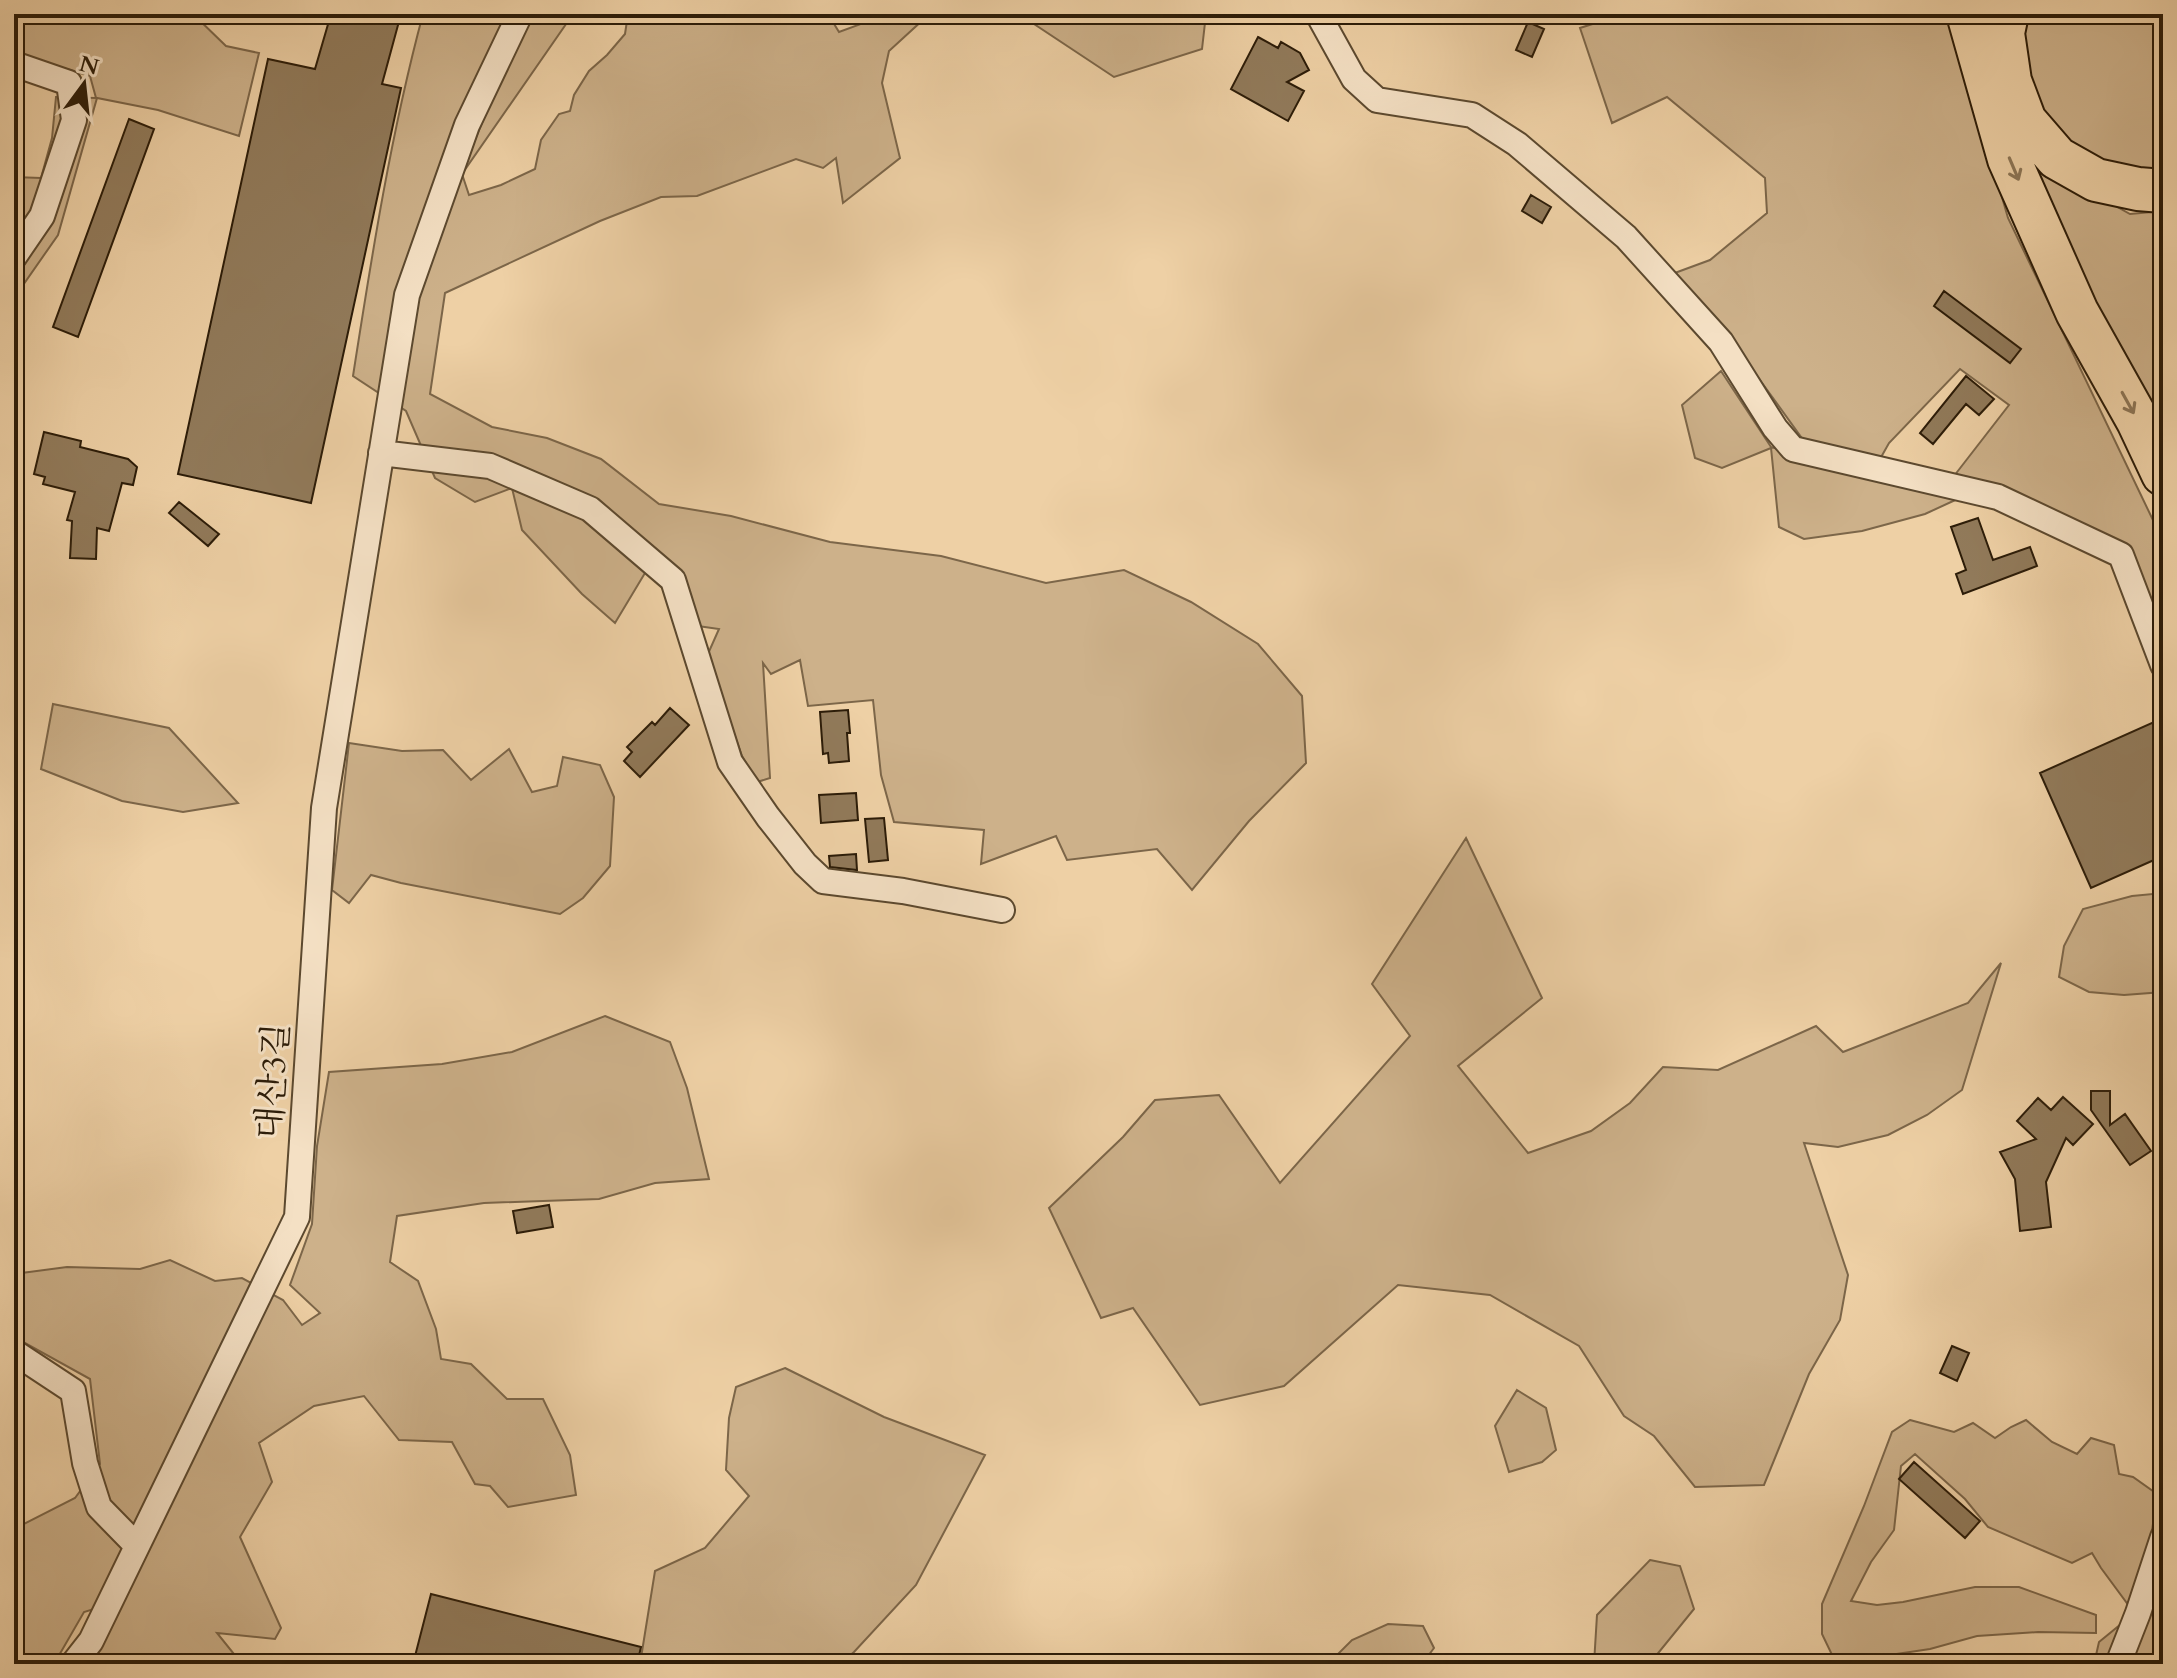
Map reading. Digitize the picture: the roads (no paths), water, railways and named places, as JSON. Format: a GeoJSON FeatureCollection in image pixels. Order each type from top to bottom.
{"type":"FeatureCollection","features":[{"type":"Feature","properties":{"kind":"highway"},"geometry":{"type":"LineString","coordinates":[[1968,14],[2009,159],[2077,312],[2138,421],[2163,474]]}},
{"type":"Feature","properties":{"kind":"highway"},"geometry":{"type":"LineString","coordinates":[[2007,14],[2003,33],[2010,81],[2025,121],[2057,158],[2096,180],[2163,191]]}},
{"type":"Feature","properties":{"kind":"street","name":"대산3길"},"geometry":{"type":"LineString","coordinates":[[73,1664],[91,1641],[297,1217],[324,808],[407,295],[467,125],[520,14]]}},
{"type":"Feature","properties":{"kind":"street"},"geometry":{"type":"LineString","coordinates":[[1318,14],[1354,79],[1377,100],[1472,115],[1517,144],[1626,237],[1721,342],[1775,428],[1793,449],[1998,497],[2121,555],[2163,665]]}},
{"type":"Feature","properties":{"kind":"street"},"geometry":{"type":"LineString","coordinates":[[14,64],[69,83],[74,120],[42,216],[14,257]]}},
{"type":"Feature","properties":{"kind":"street"},"geometry":{"type":"LineString","coordinates":[[381,453],[490,466],[590,509],[673,580],[730,762],[768,817],[805,864],[823,881],[903,891],[1002,910]]}},
{"type":"Feature","properties":{"kind":"street"},"geometry":{"type":"LineString","coordinates":[[14,1352],[73,1391],[85,1463],[99,1507],[137,1546]]}},
{"type":"Feature","properties":{"kind":"street"},"geometry":{"type":"LineString","coordinates":[[2118,1664],[2163,1537]]}}]}
